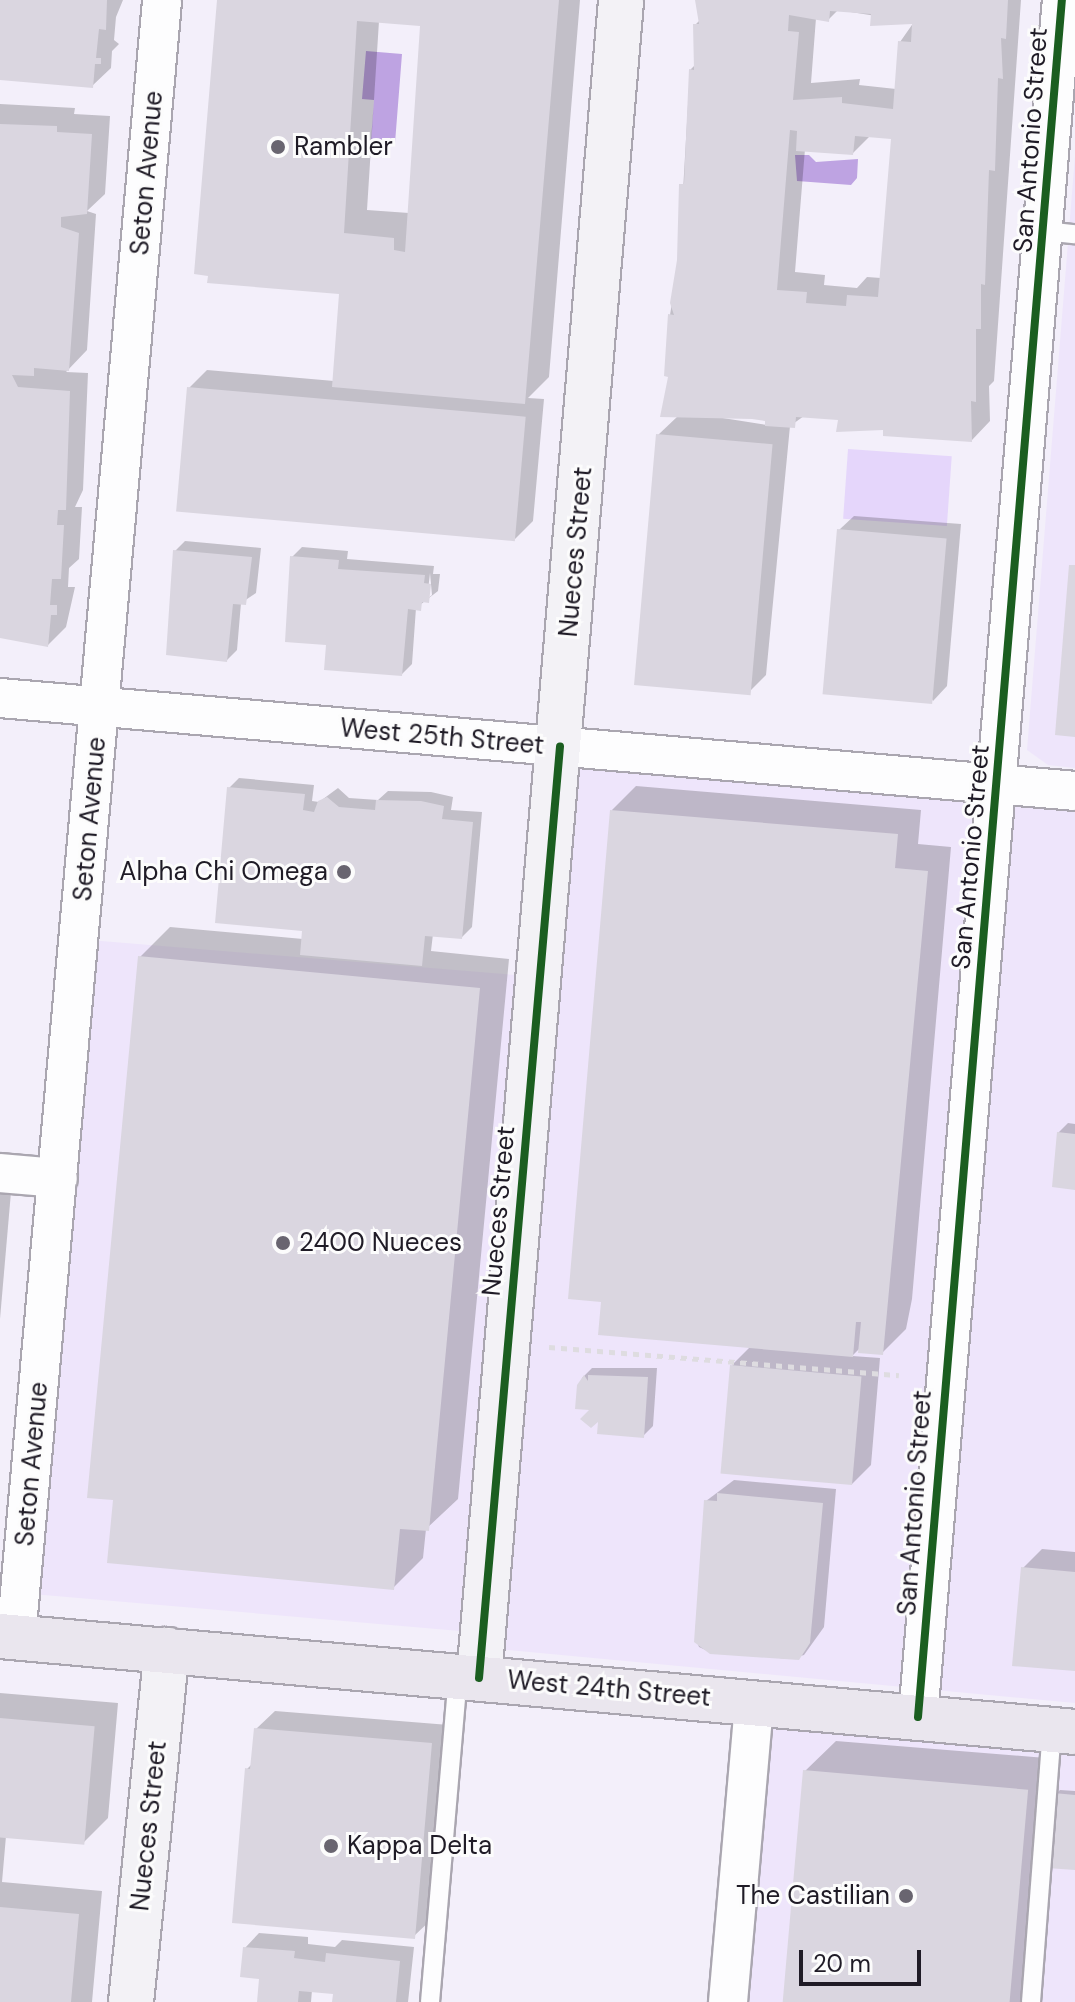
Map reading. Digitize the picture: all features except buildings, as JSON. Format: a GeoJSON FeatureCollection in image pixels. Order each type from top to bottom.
{"type":"FeatureCollection","features":[{"type":"Feature","properties":{"kind":"main road","name":"West 24th Street"},"geometry":{"type":"LineString","coordinates":[[8,1637],[1064,1731]]}},
{"type":"Feature","properties":{"kind":"street","name":"Seton Avenue"},"geometry":{"type":"LineString","coordinates":[[8,1637],[58,1178],[162,0]]}},
{"type":"Feature","properties":{"kind":"street","name":"Nueces Street"},"geometry":{"type":"LineString","coordinates":[[469,1677],[560,747],[621,0]]}},
{"type":"Feature","properties":{"kind":"street","name":"San Antonio Street"},"geometry":{"type":"LineString","coordinates":[[918,1717],[998,785],[1060,233],[1062,0]]}},
{"type":"Feature","properties":{"kind":"street","name":"West 25th Street"},"geometry":{"type":"LineString","coordinates":[[0,698],[1075,791]]}},
{"type":"Feature","properties":{"kind":"street"},"geometry":{"type":"LineString","coordinates":[[0,1173],[58,1178]]}},
{"type":"Feature","properties":{"kind":"street","name":"Nueces Street"},"geometry":{"type":"LineString","coordinates":[[131,2002],[167,1650]]}},
{"type":"Feature","properties":{"kind":"street"},"geometry":{"type":"LineString","coordinates":[[728,2002],[754,1702]]}},
{"type":"Feature","properties":{"kind":"lane"},"geometry":{"type":"LineString","coordinates":[[430,2002],[469,1677]]}},
{"type":"Feature","properties":{"kind":"lane"},"geometry":{"type":"LineString","coordinates":[[1031,2002],[1064,1731]]}},
{"type":"Feature","properties":{"kind":"path"},"geometry":{"type":"LineString","coordinates":[[544,1347],[899,1375]]}},
{"type":"Feature","properties":{"kind":"shaded area"},"geometry":{"type":"Polygon","coordinates":[[[366,51],[402,54],[395,143],[371,140],[374,100],[362,99],[366,51]]]}},
{"type":"Feature","properties":{"kind":"shaded area"},"geometry":{"type":"Polygon","coordinates":[[[795,155],[809,155],[816,162],[858,159],[857,178],[851,185],[797,181],[795,155]]]}},
{"type":"Feature","properties":{"kind":"shaded area"},"geometry":{"type":"Polygon","coordinates":[[[1075,156],[1075,768],[1048,765],[1027,750],[1075,156]]]}},
{"type":"Feature","properties":{"kind":"shaded area"},"geometry":{"type":"Polygon","coordinates":[[[848,449],[952,456],[947,526],[843,519],[848,449]]]}},
{"type":"Feature","properties":{"kind":"shaded area"},"geometry":{"type":"Polygon","coordinates":[[[560,747],[1075,806],[1075,1703],[487,1648],[483,1633],[32,1594],[89,940],[539,977],[560,747]]]}},
{"type":"Feature","properties":{"kind":"shaded area","name":"The Castilian"},"geometry":{"type":"Polygon","coordinates":[[[769,1724],[1075,1753],[1075,2002],[746,2002],[769,1724]]]}},
{"type":"Feature","properties":{"kind":"cycle path"},"geometry":{"type":"LineString","coordinates":[[918,1717],[1062,0]]}},
{"type":"Feature","properties":{"kind":"cycle path"},"geometry":{"type":"LineString","coordinates":[[479,1678],[560,747]]}},
{"type":"Feature","properties":{"kind":"place","name":"Rambler"},"geometry":{"type":"Point","coordinates":[278,147]}},
{"type":"Feature","properties":{"kind":"place","name":"Alpha Chi Omega"},"geometry":{"type":"Point","coordinates":[344,872]}},
{"type":"Feature","properties":{"kind":"place","name":"2400 Nueces"},"geometry":{"type":"Point","coordinates":[283,1243]}},
{"type":"Feature","properties":{"kind":"place","name":"Kappa Delta"},"geometry":{"type":"Point","coordinates":[331,1846]}},
{"type":"Feature","properties":{"kind":"place","name":"The Castilian"},"geometry":{"type":"Point","coordinates":[906,1896]}}]}
